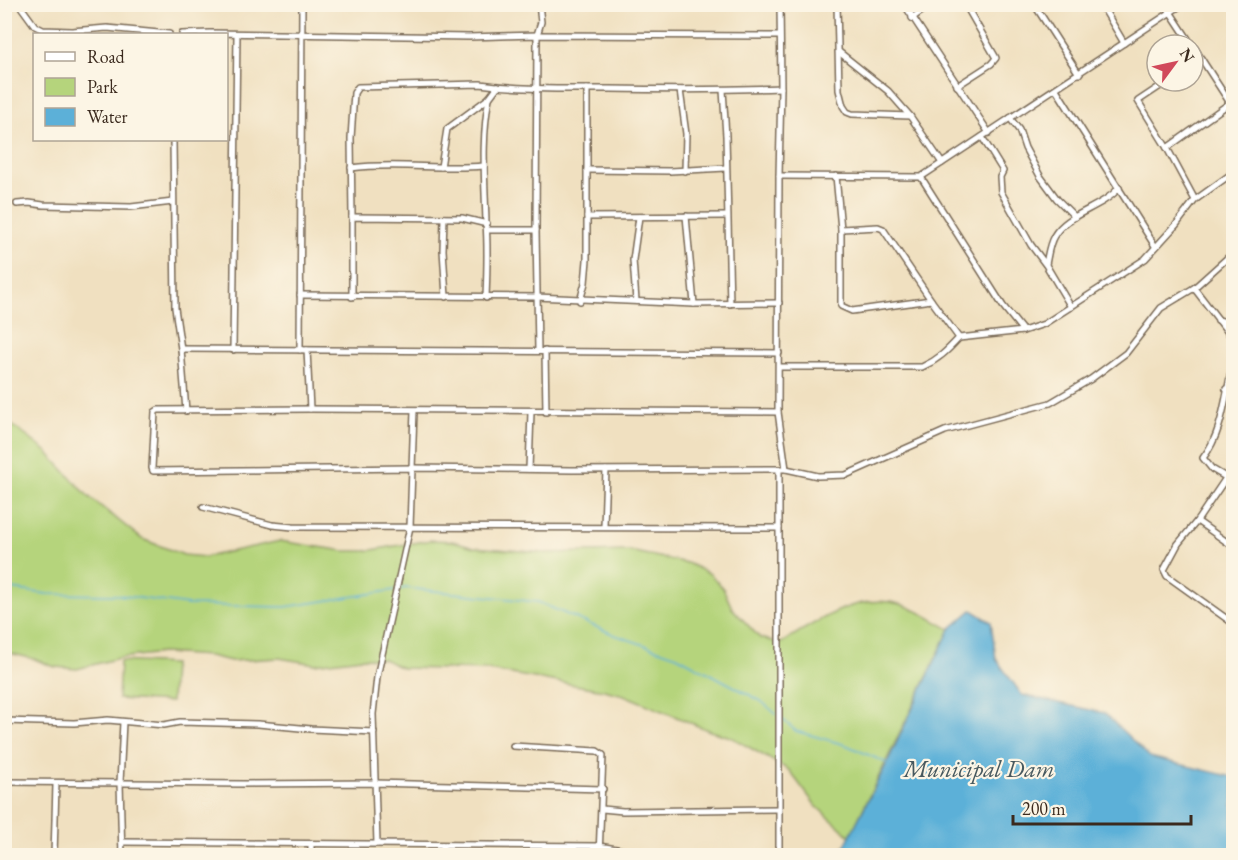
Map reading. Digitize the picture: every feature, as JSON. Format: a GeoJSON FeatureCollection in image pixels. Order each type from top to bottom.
{"type":"FeatureCollection","features":[{"type":"Feature","properties":{"kind":"street"},"geometry":{"type":"LineString","coordinates":[[19,4],[35,26],[43,30],[72,31],[107,28],[159,33]]}},
{"type":"Feature","properties":{"kind":"street"},"geometry":{"type":"LineString","coordinates":[[302,4],[300,296],[310,409]]}},
{"type":"Feature","properties":{"kind":"street"},"geometry":{"type":"LineString","coordinates":[[539,4],[541,22],[537,34],[536,88],[536,297],[546,412]]}},
{"type":"Feature","properties":{"kind":"street"},"geometry":{"type":"LineString","coordinates":[[779,855],[779,528],[783,469],[778,412],[780,4]]}},
{"type":"Feature","properties":{"kind":"street"},"geometry":{"type":"LineString","coordinates":[[837,4],[839,90],[843,106],[847,112],[852,114],[910,116]]}},
{"type":"Feature","properties":{"kind":"street"},"geometry":{"type":"LineString","coordinates":[[904,4],[988,133]]}},
{"type":"Feature","properties":{"kind":"street"},"geometry":{"type":"LineString","coordinates":[[912,18],[932,4]]}},
{"type":"Feature","properties":{"kind":"street"},"geometry":{"type":"LineString","coordinates":[[957,86],[992,64],[996,58],[965,4]]}},
{"type":"Feature","properties":{"kind":"street"},"geometry":{"type":"LineString","coordinates":[[1034,4],[1078,74]]}},
{"type":"Feature","properties":{"kind":"street"},"geometry":{"type":"LineString","coordinates":[[1101,4],[1124,44]]}},
{"type":"Feature","properties":{"kind":"street"},"geometry":{"type":"LineString","coordinates":[[1165,4],[1184,33]]}},
{"type":"Feature","properties":{"kind":"street"},"geometry":{"type":"LineString","coordinates":[[779,176],[921,177],[1183,4]]}},
{"type":"Feature","properties":{"kind":"street"},"geometry":{"type":"LineString","coordinates":[[228,34],[302,33],[469,37],[537,34],[779,36]]}},
{"type":"Feature","properties":{"kind":"street"},"geometry":{"type":"LineString","coordinates":[[233,350],[237,34]]}},
{"type":"Feature","properties":{"kind":"street"},"geometry":{"type":"LineString","coordinates":[[839,52],[888,91],[910,116],[942,163]]}},
{"type":"Feature","properties":{"kind":"street"},"geometry":{"type":"LineString","coordinates":[[1167,148],[1232,102],[1205,64]]}},
{"type":"Feature","properties":{"kind":"street"},"geometry":{"type":"LineString","coordinates":[[352,297],[351,168],[354,93],[358,87],[480,84],[587,89],[781,88]]}},
{"type":"Feature","properties":{"kind":"street"},"geometry":{"type":"LineString","coordinates":[[441,167],[447,129],[489,98],[498,86]]}},
{"type":"Feature","properties":{"kind":"street"},"geometry":{"type":"LineString","coordinates":[[1056,88],[1155,246]]}},
{"type":"Feature","properties":{"kind":"street"},"geometry":{"type":"LineString","coordinates":[[580,300],[585,283],[587,260],[587,89]]}},
{"type":"Feature","properties":{"kind":"street"},"geometry":{"type":"LineString","coordinates":[[680,90],[686,134],[685,171]]}},
{"type":"Feature","properties":{"kind":"street"},"geometry":{"type":"LineString","coordinates":[[723,90],[730,304]]}},
{"type":"Feature","properties":{"kind":"street"},"geometry":{"type":"LineString","coordinates":[[1150,93],[1138,101],[1195,200]]}},
{"type":"Feature","properties":{"kind":"street"},"geometry":{"type":"LineString","coordinates":[[486,298],[487,227],[484,166],[485,125],[489,98]]}},
{"type":"Feature","properties":{"kind":"street"},"geometry":{"type":"LineString","coordinates":[[1010,118],[1019,129],[1025,148],[1040,176],[1057,199],[1075,217]]}},
{"type":"Feature","properties":{"kind":"street"},"geometry":{"type":"LineString","coordinates":[[982,137],[1003,171],[1000,177],[1001,192],[1031,245],[1071,307]]}},
{"type":"Feature","properties":{"kind":"street"},"geometry":{"type":"LineString","coordinates":[[173,141],[176,314],[186,411]]}},
{"type":"Feature","properties":{"kind":"street"},"geometry":{"type":"LineString","coordinates":[[351,168],[379,165],[484,166]]}},
{"type":"Feature","properties":{"kind":"street"},"geometry":{"type":"LineString","coordinates":[[587,170],[685,171],[726,168]]}},
{"type":"Feature","properties":{"kind":"street"},"geometry":{"type":"LineString","coordinates":[[779,367],[922,367],[943,356],[959,338],[1023,331],[1044,324],[1145,259],[1195,200],[1233,172]]}},
{"type":"Feature","properties":{"kind":"street"},"geometry":{"type":"LineString","coordinates":[[836,176],[841,229],[841,302],[843,308],[852,311],[931,300]]}},
{"type":"Feature","properties":{"kind":"street"},"geometry":{"type":"LineString","coordinates":[[921,177],[1003,306],[1023,331]]}},
{"type":"Feature","properties":{"kind":"street"},"geometry":{"type":"LineString","coordinates":[[1046,265],[1052,238],[1059,228],[1105,202],[1119,188]]}},
{"type":"Feature","properties":{"kind":"street"},"geometry":{"type":"LineString","coordinates":[[17,204],[131,207],[173,202]]}},
{"type":"Feature","properties":{"kind":"street"},"geometry":{"type":"LineString","coordinates":[[686,216],[694,304]]}},
{"type":"Feature","properties":{"kind":"street"},"geometry":{"type":"LineString","coordinates":[[587,217],[727,216]]}},
{"type":"Feature","properties":{"kind":"street"},"geometry":{"type":"LineString","coordinates":[[352,217],[462,219],[487,227],[536,230]]}},
{"type":"Feature","properties":{"kind":"street"},"geometry":{"type":"LineString","coordinates":[[636,301],[633,260],[639,217]]}},
{"type":"Feature","properties":{"kind":"street"},"geometry":{"type":"LineString","coordinates":[[444,218],[443,250],[446,297]]}},
{"type":"Feature","properties":{"kind":"street"},"geometry":{"type":"LineString","coordinates":[[841,229],[878,227],[883,229],[959,338]]}},
{"type":"Feature","properties":{"kind":"street"},"geometry":{"type":"LineString","coordinates":[[778,412],[310,409],[155,412],[153,471],[412,468],[783,469],[818,476],[846,475],[945,432],[1050,403],[1117,360],[1144,332],[1161,308],[1194,288],[1233,252]]}},
{"type":"Feature","properties":{"kind":"street"},"geometry":{"type":"LineString","coordinates":[[1194,288],[1233,340]]}},
{"type":"Feature","properties":{"kind":"street"},"geometry":{"type":"LineString","coordinates":[[300,296],[536,297],[694,304],[779,303]]}},
{"type":"Feature","properties":{"kind":"street"},"geometry":{"type":"LineString","coordinates":[[1216,320],[1233,324]]}},
{"type":"Feature","properties":{"kind":"street"},"geometry":{"type":"LineString","coordinates":[[181,349],[779,353]]}},
{"type":"Feature","properties":{"kind":"street"},"geometry":{"type":"LineString","coordinates":[[1233,360],[1215,440],[1203,458],[1207,465],[1233,482]]}},
{"type":"Feature","properties":{"kind":"street"},"geometry":{"type":"LineString","coordinates":[[1226,389],[1233,394]]}},
{"type":"Feature","properties":{"kind":"street"},"geometry":{"type":"LineString","coordinates":[[377,844],[374,732],[377,677],[410,526],[414,411]]}},
{"type":"Feature","properties":{"kind":"street"},"geometry":{"type":"LineString","coordinates":[[529,468],[531,412]]}},
{"type":"Feature","properties":{"kind":"street"},"geometry":{"type":"LineString","coordinates":[[604,526],[606,470]]}},
{"type":"Feature","properties":{"kind":"street"},"geometry":{"type":"LineString","coordinates":[[1226,478],[1170,556],[1164,566],[1164,572],[1233,624]]}},
{"type":"Feature","properties":{"kind":"street"},"geometry":{"type":"LineString","coordinates":[[203,507],[272,525],[497,529],[604,526],[779,528]]}},
{"type":"Feature","properties":{"kind":"street"},"geometry":{"type":"LineString","coordinates":[[1197,521],[1233,547]]}},
{"type":"Feature","properties":{"kind":"street"},"geometry":{"type":"LineString","coordinates":[[4,721],[74,723],[108,720],[164,725],[180,722],[258,724],[374,732]]}},
{"type":"Feature","properties":{"kind":"street"},"geometry":{"type":"LineString","coordinates":[[122,855],[120,783],[123,722]]}},
{"type":"Feature","properties":{"kind":"street"},"geometry":{"type":"LineString","coordinates":[[513,746],[602,753],[604,757],[599,855]]}},
{"type":"Feature","properties":{"kind":"street"},"geometry":{"type":"LineString","coordinates":[[4,782],[374,783],[603,789]]}},
{"type":"Feature","properties":{"kind":"street"},"geometry":{"type":"LineString","coordinates":[[54,855],[56,783]]}},
{"type":"Feature","properties":{"kind":"street"},"geometry":{"type":"LineString","coordinates":[[602,809],[623,811],[779,809]]}},
{"type":"Feature","properties":{"kind":"street"},"geometry":{"type":"LineString","coordinates":[[122,842],[599,846],[657,855]]}},
{"type":"Feature","properties":{"kind":"street"},"geometry":{"type":"LineString","coordinates":[[310,855],[311,844]]}},
{"type":"Feature","properties":{"kind":"street"},"geometry":{"type":"LineString","coordinates":[[443,846],[443,855]]}},
{"type":"Feature","properties":{"kind":"green space"},"geometry":{"type":"Polygon","coordinates":[[[4,419],[46,451],[88,496],[142,539],[184,555],[205,557],[280,541],[345,551],[366,551],[431,540],[453,541],[474,547],[545,553],[630,551],[687,563],[709,573],[723,588],[732,608],[760,638],[781,643],[837,611],[868,602],[884,601],[906,606],[950,629],[850,836],[816,806],[789,770],[731,737],[710,731],[624,695],[604,690],[488,670],[402,668],[383,659],[361,658],[315,664],[279,658],[231,661],[209,656],[162,653],[119,658],[77,669],[55,667],[5,652],[4,419]]]}},
{"type":"Feature","properties":{"kind":"green space"},"geometry":{"type":"Polygon","coordinates":[[[120,661],[173,664],[171,702],[118,699],[120,661]]]}},
{"type":"Feature","properties":{"kind":"water","name":"Municipal Dam"},"geometry":{"type":"Polygon","coordinates":[[[972,610],[991,622],[996,659],[1022,695],[1104,713],[1150,757],[1233,777],[1233,855],[840,855],[887,763],[950,629],[972,610]]]}},
{"type":"Feature","properties":{"kind":"waterway"},"geometry":{"type":"LineString","coordinates":[[4,588],[47,594],[119,595],[188,605],[285,607],[395,590]]}},
{"type":"Feature","properties":{"kind":"waterway"},"geometry":{"type":"LineString","coordinates":[[400,589],[538,602],[615,635],[677,656],[761,701],[776,714]]}},
{"type":"Feature","properties":{"kind":"waterway"},"geometry":{"type":"LineString","coordinates":[[782,719],[796,731],[846,745],[887,763]]}}]}
